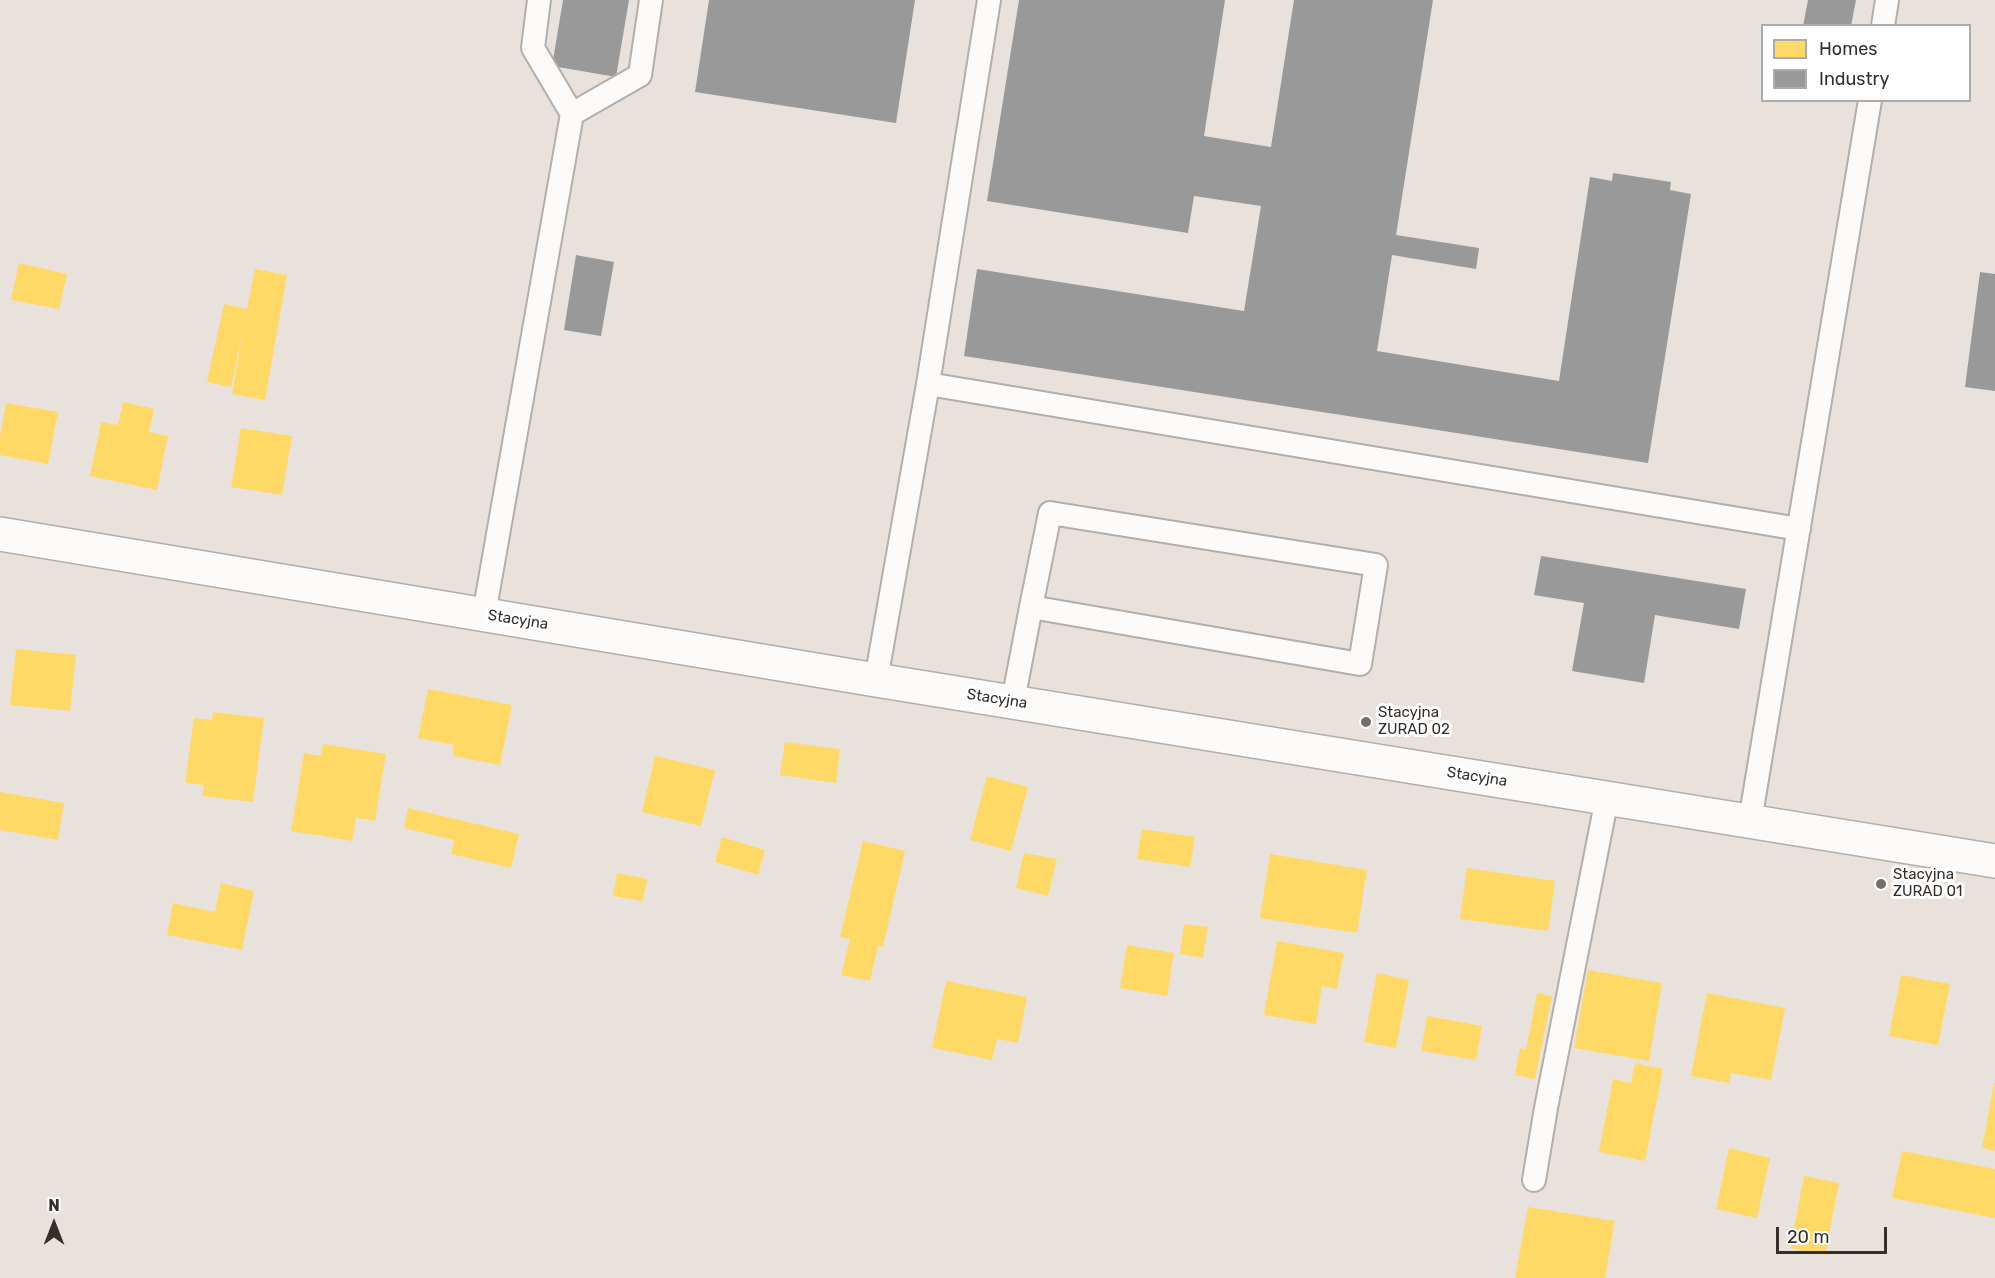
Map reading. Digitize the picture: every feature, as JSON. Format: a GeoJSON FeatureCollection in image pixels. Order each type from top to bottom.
{"type":"FeatureCollection","features":[{"type":"Feature","properties":{"kind":"street","name":"Stacyjna"},"geometry":{"type":"LineString","coordinates":[[0,534],[876,680],[1995,861]]}},
{"type":"Feature","properties":{"kind":"lane"},"geometry":{"type":"LineString","coordinates":[[484,615],[572,114],[532,48],[539,0]]}},
{"type":"Feature","properties":{"kind":"lane"},"geometry":{"type":"LineString","coordinates":[[572,114],[640,75],[651,0]]}},
{"type":"Feature","properties":{"kind":"lane"},"geometry":{"type":"LineString","coordinates":[[876,680],[928,384],[989,0]]}},
{"type":"Feature","properties":{"kind":"lane"},"geometry":{"type":"LineString","coordinates":[[1883,24],[1887,0]]}},
{"type":"Feature","properties":{"kind":"lane"},"geometry":{"type":"LineString","coordinates":[[1750,821],[1870,102]]}},
{"type":"Feature","properties":{"kind":"lane"},"geometry":{"type":"LineString","coordinates":[[928,384],[1799,529]]}},
{"type":"Feature","properties":{"kind":"lane"},"geometry":{"type":"LineString","coordinates":[[1014,701],[1031,607],[1050,513],[1376,565],[1360,664],[1031,607]]}},
{"type":"Feature","properties":{"kind":"lane"},"geometry":{"type":"LineString","coordinates":[[1534,1180],[1607,798]]}},
{"type":"Feature","properties":{"kind":"building: Homes"},"geometry":{"type":"Polygon","coordinates":[[[19,263],[67,274],[59,309],[11,300],[19,263]]]}},
{"type":"Feature","properties":{"kind":"building: Homes"},"geometry":{"type":"Polygon","coordinates":[[[255,269],[287,275],[265,400],[232,394],[243,331],[231,387],[207,382],[224,304],[247,309],[255,269]]]}},
{"type":"Feature","properties":{"kind":"building: Homes"},"geometry":{"type":"Polygon","coordinates":[[[123,402],[154,409],[149,432],[168,436],[157,490],[90,476],[101,422],[118,425],[123,402]]]}},
{"type":"Feature","properties":{"kind":"building: Homes"},"geometry":{"type":"Polygon","coordinates":[[[6,403],[58,412],[48,464],[0,455],[0,436],[6,403]]]}},
{"type":"Feature","properties":{"kind":"building: Homes"},"geometry":{"type":"Polygon","coordinates":[[[241,428],[292,436],[282,495],[231,487],[241,428]]]}},
{"type":"Feature","properties":{"kind":"building: Homes"},"geometry":{"type":"Polygon","coordinates":[[[16,649],[76,655],[70,711],[10,705],[16,649]]]}},
{"type":"Feature","properties":{"kind":"building: Homes"},"geometry":{"type":"Polygon","coordinates":[[[428,689],[512,705],[500,765],[453,756],[454,745],[418,738],[428,689]]]}},
{"type":"Feature","properties":{"kind":"building: Homes"},"geometry":{"type":"Polygon","coordinates":[[[213,712],[264,718],[253,802],[202,796],[204,785],[185,783],[194,718],[212,720],[213,712]]]}},
{"type":"Feature","properties":{"kind":"building: Homes"},"geometry":{"type":"Polygon","coordinates":[[[785,742],[840,749],[836,783],[780,775],[785,742]]]}},
{"type":"Feature","properties":{"kind":"building: Homes"},"geometry":{"type":"Polygon","coordinates":[[[323,744],[386,754],[375,821],[356,818],[352,841],[291,831],[304,753],[321,756],[323,744]]]}},
{"type":"Feature","properties":{"kind":"building: Homes"},"geometry":{"type":"Polygon","coordinates":[[[655,756],[715,770],[701,826],[642,812],[655,756]]]}},
{"type":"Feature","properties":{"kind":"building: Homes"},"geometry":{"type":"Polygon","coordinates":[[[987,776],[1028,787],[1011,851],[970,840],[987,776]]]}},
{"type":"Feature","properties":{"kind":"building: Homes"},"geometry":{"type":"Polygon","coordinates":[[[0,792],[64,803],[58,840],[0,830],[0,792]]]}},
{"type":"Feature","properties":{"kind":"building: Homes"},"geometry":{"type":"Polygon","coordinates":[[[408,808],[519,834],[511,868],[451,854],[454,840],[404,828],[408,808]]]}},
{"type":"Feature","properties":{"kind":"building: Homes"},"geometry":{"type":"Polygon","coordinates":[[[1142,829],[1195,837],[1190,867],[1137,859],[1142,829]]]}},
{"type":"Feature","properties":{"kind":"building: Homes"},"geometry":{"type":"Polygon","coordinates":[[[722,837],[765,850],[758,875],[715,862],[722,837]]]}},
{"type":"Feature","properties":{"kind":"building: Homes"},"geometry":{"type":"Polygon","coordinates":[[[863,841],[905,851],[883,947],[878,946],[870,981],[841,975],[850,939],[840,937],[863,841]]]}},
{"type":"Feature","properties":{"kind":"building: Homes"},"geometry":{"type":"Polygon","coordinates":[[[1024,853],[1057,859],[1048,896],[1016,888],[1024,853]]]}},
{"type":"Feature","properties":{"kind":"building: Homes"},"geometry":{"type":"Polygon","coordinates":[[[1270,854],[1367,870],[1357,933],[1260,918],[1270,854]]]}},
{"type":"Feature","properties":{"kind":"building: Homes"},"geometry":{"type":"Polygon","coordinates":[[[1467,868],[1555,881],[1548,931],[1460,919],[1467,868]]]}},
{"type":"Feature","properties":{"kind":"building: Homes"},"geometry":{"type":"Polygon","coordinates":[[[617,873],[647,879],[643,901],[613,896],[617,873]]]}},
{"type":"Feature","properties":{"kind":"building: Homes"},"geometry":{"type":"Polygon","coordinates":[[[221,883],[254,891],[242,950],[167,935],[173,903],[215,912],[221,883]]]}},
{"type":"Feature","properties":{"kind":"building: Homes"},"geometry":{"type":"Polygon","coordinates":[[[1184,924],[1208,927],[1203,958],[1180,954],[1184,924]]]}},
{"type":"Feature","properties":{"kind":"building: Homes"},"geometry":{"type":"Polygon","coordinates":[[[1277,941],[1344,953],[1337,989],[1322,986],[1316,1024],[1264,1015],[1277,941]]]}},
{"type":"Feature","properties":{"kind":"building: Homes"},"geometry":{"type":"Polygon","coordinates":[[[1127,945],[1174,953],[1167,996],[1120,988],[1127,945]]]}},
{"type":"Feature","properties":{"kind":"building: Homes"},"geometry":{"type":"Polygon","coordinates":[[[1588,970],[1662,983],[1649,1061],[1574,1048],[1588,970]]]}},
{"type":"Feature","properties":{"kind":"building: Homes"},"geometry":{"type":"Polygon","coordinates":[[[1377,973],[1409,980],[1396,1048],[1364,1042],[1377,973]]]}},
{"type":"Feature","properties":{"kind":"building: Homes"},"geometry":{"type":"Polygon","coordinates":[[[1901,975],[1950,984],[1938,1045],[1889,1036],[1901,975]]]}},
{"type":"Feature","properties":{"kind":"building: Homes"},"geometry":{"type":"Polygon","coordinates":[[[946,981],[1027,997],[1018,1043],[997,1039],[992,1060],[932,1048],[946,981]]]}},
{"type":"Feature","properties":{"kind":"building: Homes"},"geometry":{"type":"Polygon","coordinates":[[[1537,993],[1552,996],[1535,1079],[1515,1075],[1520,1048],[1526,1050],[1537,993]]]}},
{"type":"Feature","properties":{"kind":"building: Homes"},"geometry":{"type":"Polygon","coordinates":[[[1707,993],[1785,1008],[1771,1080],[1731,1073],[1729,1083],[1691,1076],[1707,993]]]}},
{"type":"Feature","properties":{"kind":"building: Homes"},"geometry":{"type":"Polygon","coordinates":[[[1427,1016],[1482,1026],[1476,1060],[1421,1051],[1427,1016]]]}},
{"type":"Feature","properties":{"kind":"building: Homes"},"geometry":{"type":"Polygon","coordinates":[[[1635,1063],[1663,1069],[1645,1161],[1599,1152],[1613,1079],[1631,1083],[1635,1063]]]}},
{"type":"Feature","properties":{"kind":"building: Homes"},"geometry":{"type":"Polygon","coordinates":[[[1995,1083],[1995,1151],[1982,1148],[1995,1083]]]}},
{"type":"Feature","properties":{"kind":"building: Homes"},"geometry":{"type":"Polygon","coordinates":[[[1729,1148],[1770,1158],[1757,1218],[1716,1209],[1729,1148]]]}},
{"type":"Feature","properties":{"kind":"building: Homes"},"geometry":{"type":"Polygon","coordinates":[[[1902,1151],[1995,1169],[1995,1218],[1892,1198],[1902,1151]]]}},
{"type":"Feature","properties":{"kind":"building: Homes"},"geometry":{"type":"Polygon","coordinates":[[[1804,1176],[1839,1183],[1825,1255],[1790,1248],[1804,1176]]]}},
{"type":"Feature","properties":{"kind":"building: Homes"},"geometry":{"type":"Polygon","coordinates":[[[1528,1207],[1615,1221],[1605,1278],[1515,1278],[1528,1207]]]}},
{"type":"Feature","properties":{"kind":"building: Industry"},"geometry":{"type":"Polygon","coordinates":[[[563,0],[629,0],[616,77],[552,66],[563,0]]]}},
{"type":"Feature","properties":{"kind":"building: Industry"},"geometry":{"type":"Polygon","coordinates":[[[709,0],[915,0],[896,123],[695,92],[709,0]]]}},
{"type":"Feature","properties":{"kind":"building: Industry"},"geometry":{"type":"Polygon","coordinates":[[[1019,0],[1225,0],[1204,136],[1271,147],[1294,0],[1433,0],[1396,235],[1479,248],[1476,269],[1392,255],[1377,351],[1559,381],[1590,177],[1612,181],[1613,173],[1671,182],[1670,190],[1691,194],[1648,463],[964,356],[977,269],[1244,311],[1261,206],[1194,196],[1188,233],[987,201],[1019,0]]]}},
{"type":"Feature","properties":{"kind":"building: Industry"},"geometry":{"type":"Polygon","coordinates":[[[1808,0],[1856,0],[1851,24],[1803,24],[1808,0]]]}},
{"type":"Feature","properties":{"kind":"building: Industry"},"geometry":{"type":"Polygon","coordinates":[[[576,255],[614,262],[601,336],[564,330],[576,255]]]}},
{"type":"Feature","properties":{"kind":"building: Industry"},"geometry":{"type":"Polygon","coordinates":[[[1980,272],[1995,274],[1995,391],[1965,387],[1980,272]]]}},
{"type":"Feature","properties":{"kind":"building: Industry"},"geometry":{"type":"Polygon","coordinates":[[[1541,556],[1746,589],[1739,629],[1655,615],[1644,683],[1572,671],[1584,603],[1534,595],[1541,556]]]}},
{"type":"Feature","properties":{"kind":"place","name":"Stacyjna ZURAD 02"},"geometry":{"type":"Point","coordinates":[1366,722]}},
{"type":"Feature","properties":{"kind":"place","name":"Stacyjna ZURAD 01"},"geometry":{"type":"Point","coordinates":[1881,884]}}]}
